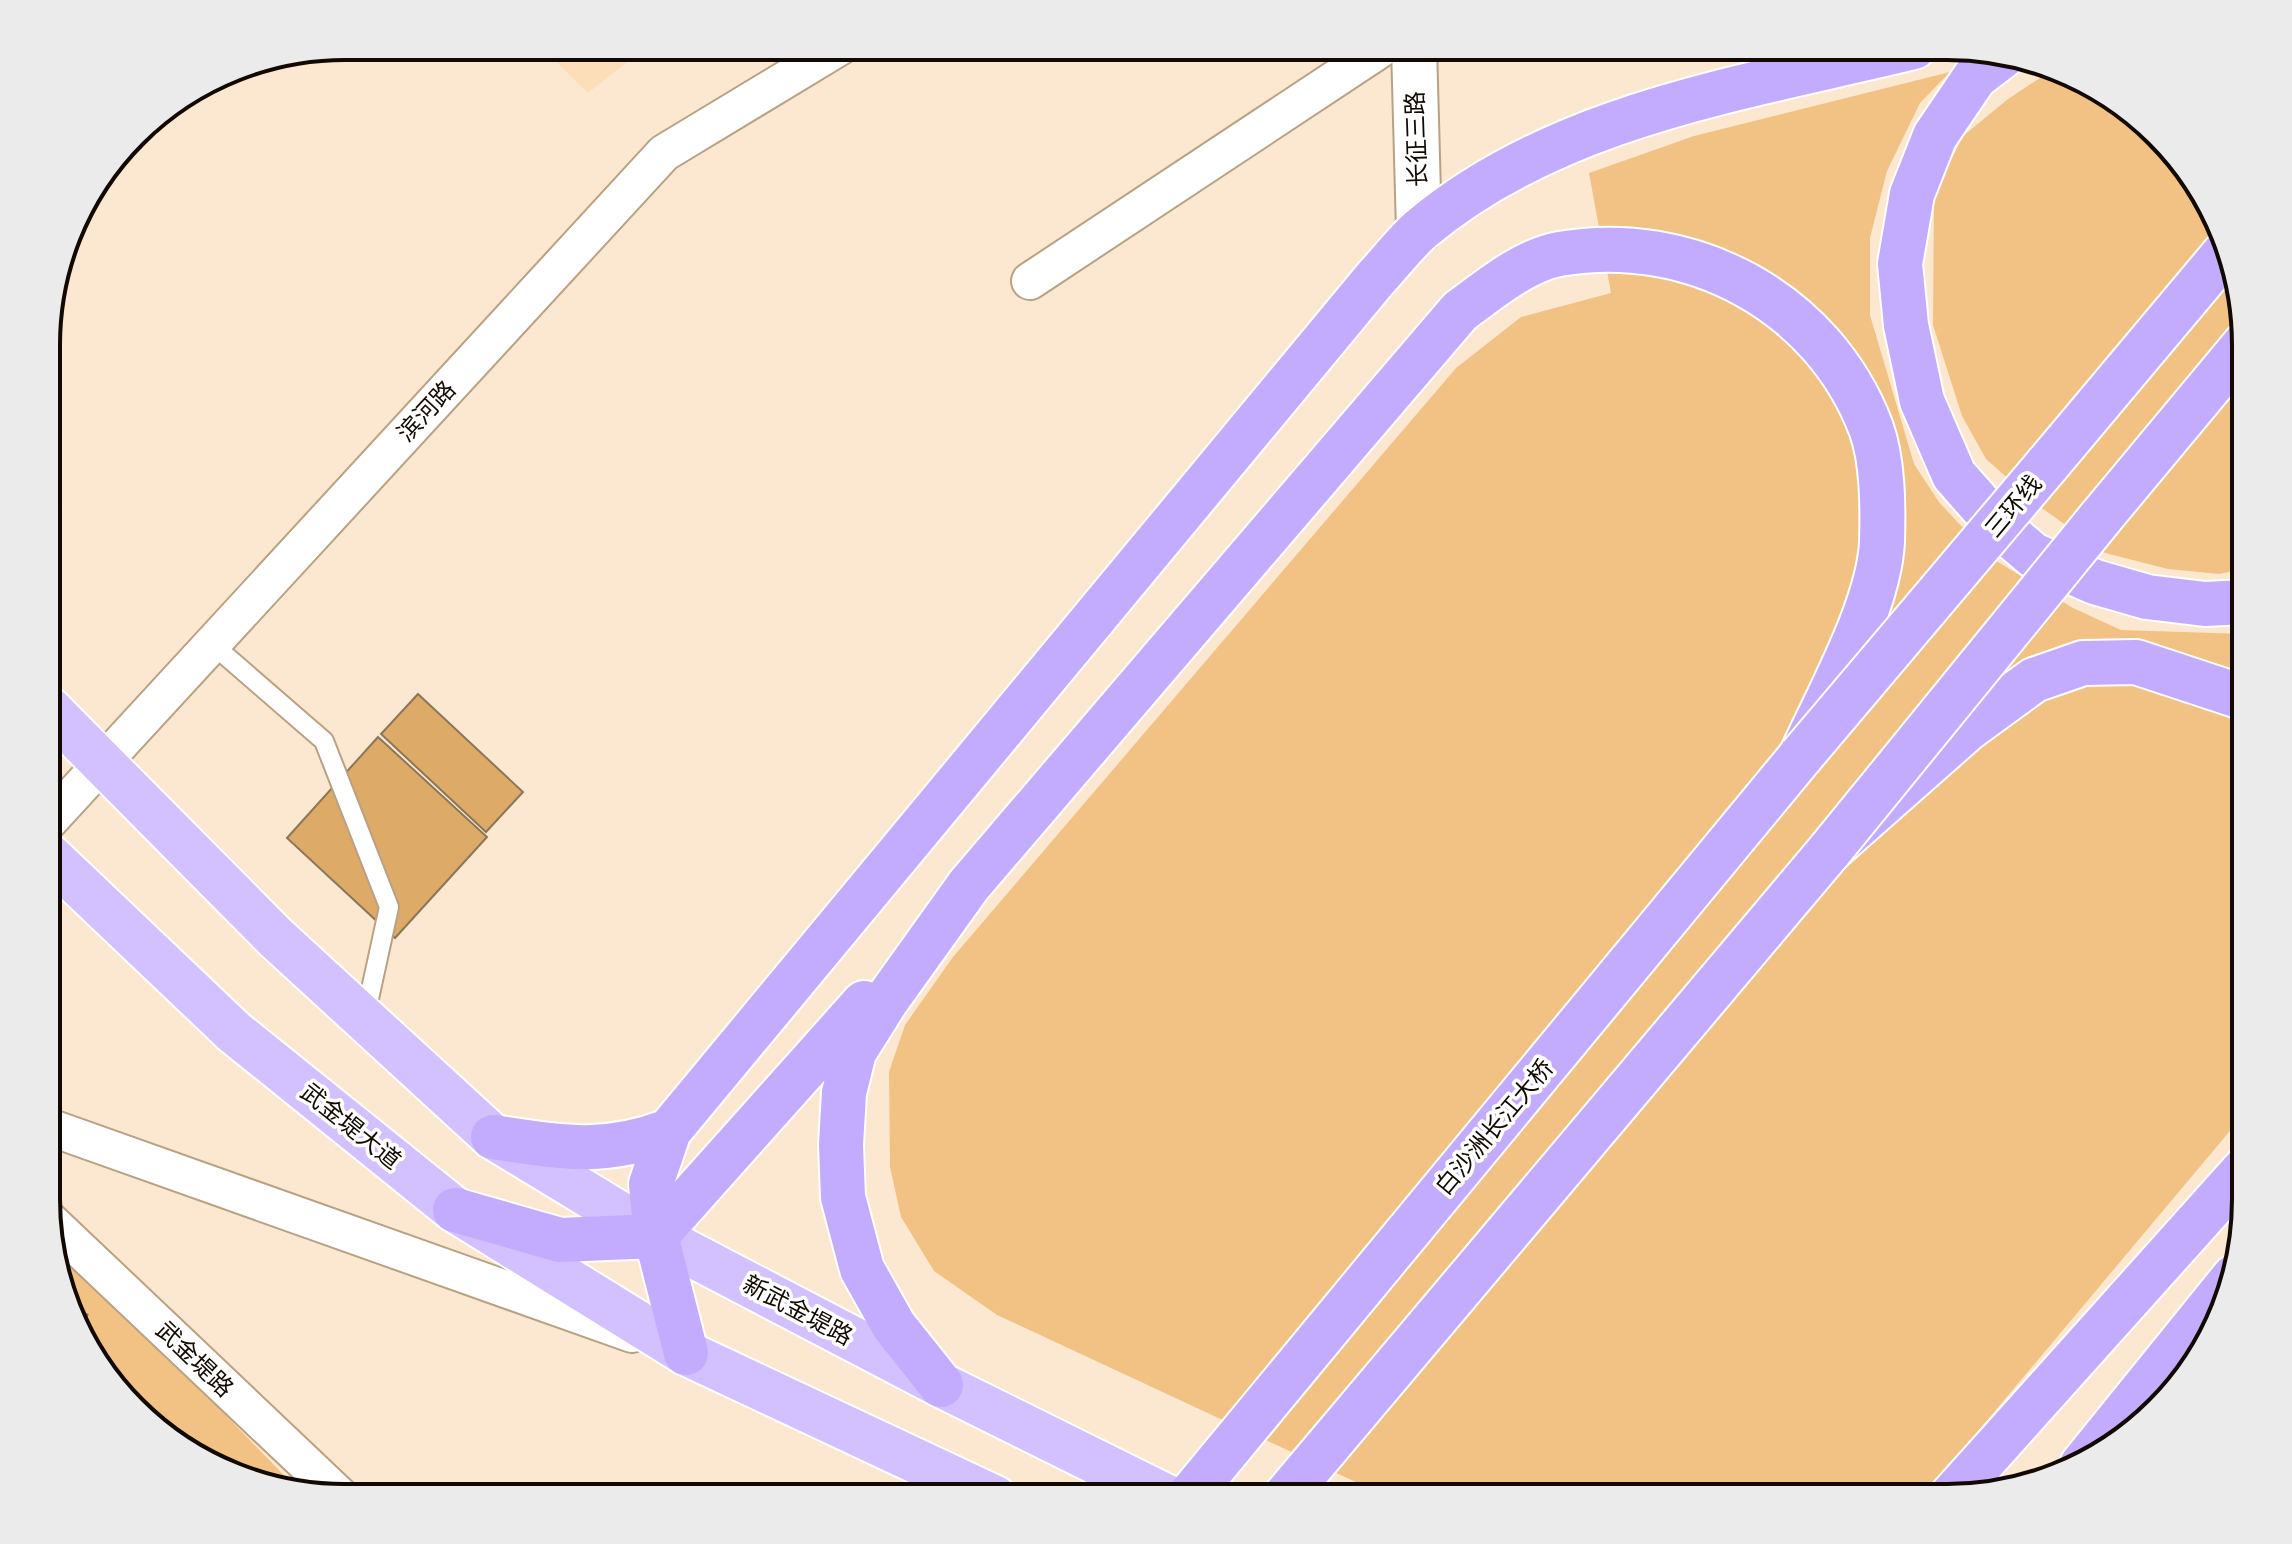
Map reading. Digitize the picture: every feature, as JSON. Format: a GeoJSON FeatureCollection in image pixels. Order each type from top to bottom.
{"type":"FeatureCollection","features":[{"type":"Feature","properties":{"kind":"highway"},"geometry":{"type":"LineString","coordinates":[[686,1353],[656,1236],[651,1184],[669,1131],[1355,303],[1419,231],[1463,198],[1515,166],[1567,141],[1637,115],[1861,60]]}},
{"type":"Feature","properties":{"kind":"highway"},"geometry":{"type":"LineString","coordinates":[[1993,63],[1975,77],[1935,136],[1912,194],[1900,264],[1909,341],[1922,401],[1954,475],[1999,526],[2033,555],[2095,582],[2147,597],[2205,604],[2231,603]]}},
{"type":"Feature","properties":{"kind":"highway"},"geometry":{"type":"LineString","coordinates":[[455,1210],[560,1240],[656,1236],[969,885],[1460,311],[1505,278],[1557,254],[1653,253],[1723,272],[1781,303],[1841,367],[1872,430],[1881,482],[1882,544],[1872,591],[1801,756]]}},
{"type":"Feature","properties":{"kind":"highway","name":"三环线"},"geometry":{"type":"LineString","coordinates":[[1801,756],[2219,260]]}},
{"type":"Feature","properties":{"kind":"highway"},"geometry":{"type":"LineString","coordinates":[[1296,1484],[1830,850],[2231,361]]}},
{"type":"Feature","properties":{"kind":"highway"},"geometry":{"type":"LineString","coordinates":[[1830,850],[1967,729],[2034,680],[2083,663],[2136,662],[2231,694]]}},
{"type":"Feature","properties":{"kind":"highway","name":"白沙洲长江大桥"},"geometry":{"type":"LineString","coordinates":[[1200,1484],[1801,756]]}},
{"type":"Feature","properties":{"kind":"highway"},"geometry":{"type":"LineString","coordinates":[[941,1385],[894,1326],[862,1269],[843,1197],[841,1145],[844,1093],[854,1052],[886,1001],[969,885]]}},
{"type":"Feature","properties":{"kind":"highway"},"geometry":{"type":"LineString","coordinates":[[493,1137],[580,1150],[635,1144],[669,1131]]}},
{"type":"Feature","properties":{"kind":"highway"},"geometry":{"type":"LineString","coordinates":[[1963,1483],[2232,1184]]}},
{"type":"Feature","properties":{"kind":"highway"},"geometry":{"type":"LineString","coordinates":[[2106,1435],[2211,1305]]}},
{"type":"Feature","properties":{"kind":"main road"},"geometry":{"type":"LineString","coordinates":[[60,720],[275,937],[493,1137],[656,1236]]}},
{"type":"Feature","properties":{"kind":"main road","name":"武金堤大道"},"geometry":{"type":"LineString","coordinates":[[60,866],[234,1032],[455,1210],[686,1353],[965,1484]]}},
{"type":"Feature","properties":{"kind":"main road","name":"新武金堤路"},"geometry":{"type":"LineString","coordinates":[[656,1236],[941,1385],[1141,1484]]}},
{"type":"Feature","properties":{"kind":"street","name":"滨河路"},"geometry":{"type":"LineString","coordinates":[[60,809],[664,153],[818,60]]}},
{"type":"Feature","properties":{"kind":"street"},"geometry":{"type":"LineString","coordinates":[[1030,281],[1364,60]]}},
{"type":"Feature","properties":{"kind":"street","name":"长征三路"},"geometry":{"type":"LineString","coordinates":[[1414,60],[1419,231]]}},
{"type":"Feature","properties":{"kind":"street"},"geometry":{"type":"LineString","coordinates":[[60,1131],[686,1353]]}},
{"type":"Feature","properties":{"kind":"street","name":"武金堤路"},"geometry":{"type":"LineString","coordinates":[[62,1232],[326,1483]]}},
{"type":"Feature","properties":{"kind":"lane"},"geometry":{"type":"LineString","coordinates":[[211,643],[324,741],[389,907],[365,1020]]}},
{"type":"Feature","properties":{"kind":"shaded area"},"geometry":{"type":"Polygon","coordinates":[[[554,60],[629,60],[588,93],[554,60]]]}},
{"type":"Feature","properties":{"kind":"shaded area"},"geometry":{"type":"Polygon","coordinates":[[[1950,72],[1920,103],[1887,171],[1870,238],[1870,315],[1914,464],[1939,502],[1990,557],[2073,608],[2121,630],[2231,634],[2232,1129],[1934,1484],[1360,1484],[997,1315],[934,1271],[901,1217],[890,1167],[889,1072],[905,1025],[953,957],[1456,368],[1521,317],[1611,293],[1589,173],[1694,136],[1950,72]]]}},
{"type":"Feature","properties":{"kind":"shaded area"},"geometry":{"type":"Polygon","coordinates":[[[2042,76],[2090,98],[2149,143],[2173,171],[2203,219],[2217,253],[2230,308],[2231,572],[2219,574],[2168,569],[2105,553],[2039,506],[1986,459],[1962,416],[1933,325],[1934,194],[1963,136],[2008,99],[2042,76]]]}},
{"type":"Feature","properties":{"kind":"shaded area"},"geometry":{"type":"Polygon","coordinates":[[[64,1247],[287,1478],[253,1469],[202,1446],[143,1401],[119,1373],[89,1325],[75,1291],[64,1247]]]}},
{"type":"Feature","properties":{"kind":"building"},"geometry":{"type":"Polygon","coordinates":[[[418,694],[523,792],[486,832],[381,734],[418,694]]]}},
{"type":"Feature","properties":{"kind":"building"},"geometry":{"type":"Polygon","coordinates":[[[378,737],[487,837],[395,938],[287,838],[378,737]]]}}]}
